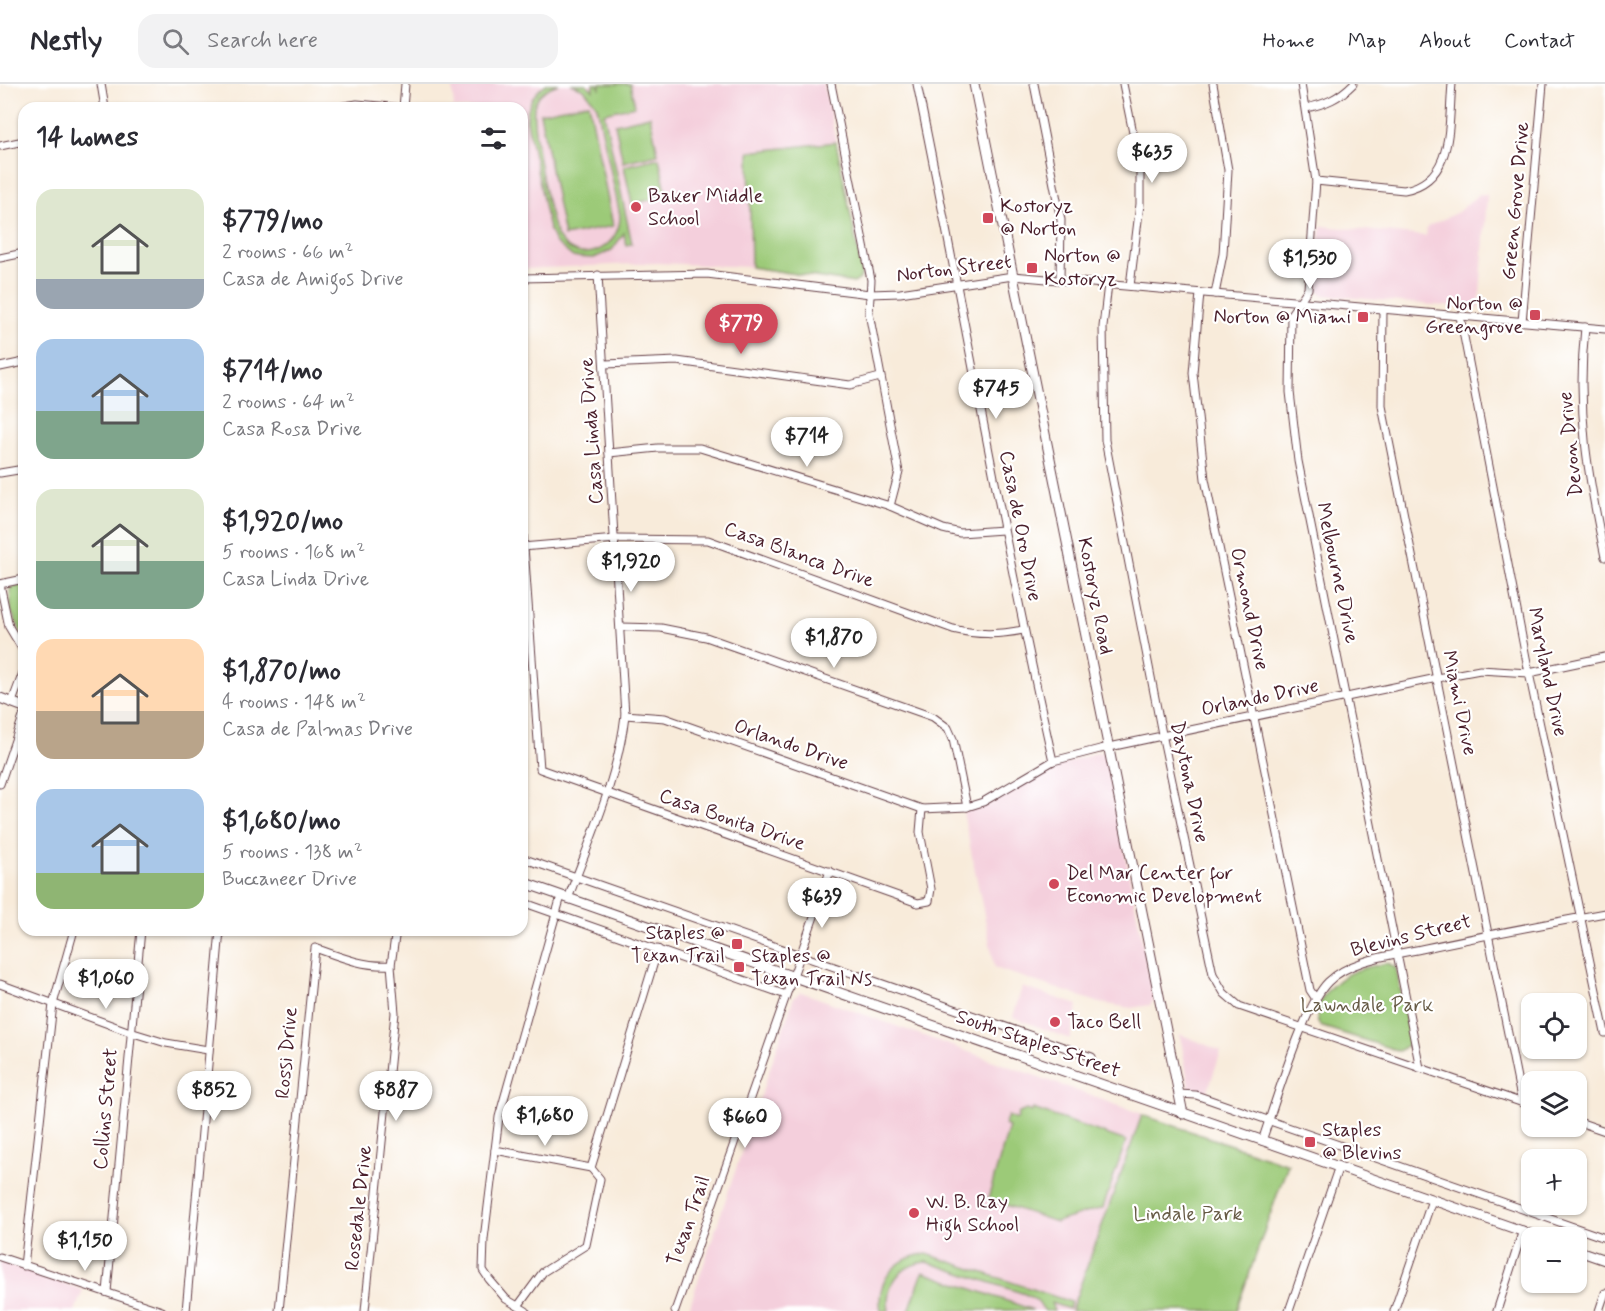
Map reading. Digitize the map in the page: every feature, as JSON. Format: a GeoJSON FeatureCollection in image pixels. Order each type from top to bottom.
{"type":"FeatureCollection","features":[{"type":"Feature","properties":{"kind":"main road","name":"Kostoryz Road"},"geometry":{"type":"LineString","coordinates":[[974,84],[1183,1114]]}},
{"type":"Feature","properties":{"kind":"main road"},"geometry":{"type":"LineString","coordinates":[[0,698],[18,704]]}},
{"type":"Feature","properties":{"kind":"main road","name":"South Staples Street"},"geometry":{"type":"LineString","coordinates":[[528,884],[1183,1114],[1521,1229]]}},
{"type":"Feature","properties":{"kind":"main road"},"geometry":{"type":"LineString","coordinates":[[1587,1254],[1605,1260]]}},
{"type":"Feature","properties":{"kind":"street"},"geometry":{"type":"LineString","coordinates":[[101,84],[104,102]]}},
{"type":"Feature","properties":{"kind":"street"},"geometry":{"type":"LineString","coordinates":[[404,102],[405,84]]}},
{"type":"Feature","properties":{"kind":"street"},"geometry":{"type":"LineString","coordinates":[[831,84],[871,280],[868,313],[899,472],[890,506]]}},
{"type":"Feature","properties":{"kind":"street","name":"Casa de Oro Drive"},"geometry":{"type":"LineString","coordinates":[[917,84],[958,282],[1023,630],[1053,761]]}},
{"type":"Feature","properties":{"kind":"street"},"geometry":{"type":"LineString","coordinates":[[1034,84],[1061,220],[1060,280]]}},
{"type":"Feature","properties":{"kind":"street"},"geometry":{"type":"LineString","coordinates":[[1123,84],[1140,167],[1140,204],[1130,286]]}},
{"type":"Feature","properties":{"kind":"street"},"geometry":{"type":"LineString","coordinates":[[1213,84],[1228,170],[1223,254],[1215,294]]}},
{"type":"Feature","properties":{"kind":"street","name":"Melbourne Drive"},"geometry":{"type":"LineString","coordinates":[[1301,84],[1316,181],[1308,289],[1298,301],[1292,314],[1289,358],[1290,392],[1298,461],[1420,1068]]}},
{"type":"Feature","properties":{"kind":"street"},"geometry":{"type":"LineString","coordinates":[[1306,108],[1324,104],[1342,95],[1353,84]]}},
{"type":"Feature","properties":{"kind":"street"},"geometry":{"type":"LineString","coordinates":[[1316,181],[1404,190],[1419,187],[1430,180],[1439,168],[1445,150],[1452,84]]}},
{"type":"Feature","properties":{"kind":"street","name":"Green Grove Drive"},"geometry":{"type":"LineString","coordinates":[[1522,322],[1543,84]]}},
{"type":"Feature","properties":{"kind":"street"},"geometry":{"type":"LineString","coordinates":[[0,146],[18,142]]}},
{"type":"Feature","properties":{"kind":"street"},"geometry":{"type":"LineString","coordinates":[[0,258],[18,254]]}},
{"type":"Feature","properties":{"kind":"street","name":"Norton Street"},"geometry":{"type":"LineString","coordinates":[[528,278],[707,274],[870,294],[900,293],[958,282],[1013,276],[1605,329]]}},
{"type":"Feature","properties":{"kind":"street","name":"Casa Linda Drive"},"geometry":{"type":"LineString","coordinates":[[526,1311],[494,1288],[483,1270],[499,1117],[556,913],[576,877],[606,795],[622,742],[625,715],[616,539],[598,276]]}},
{"type":"Feature","properties":{"kind":"street","name":"Daytona Drive"},"geometry":{"type":"LineString","coordinates":[[1108,284],[1103,327],[1105,440],[1162,734],[1213,974],[1224,993],[1239,1006],[1303,1026],[1521,1103]]}},
{"type":"Feature","properties":{"kind":"street","name":"Ormond Drive"},"geometry":{"type":"LineString","coordinates":[[1200,292],[1194,374],[1205,479],[1310,990],[1316,999]]}},
{"type":"Feature","properties":{"kind":"street","name":"Miami Drive"},"geometry":{"type":"LineString","coordinates":[[1383,309],[1382,406],[1490,934],[1521,1098]]}},
{"type":"Feature","properties":{"kind":"street","name":"Maryland Drive"},"geometry":{"type":"LineString","coordinates":[[1460,316],[1529,673],[1605,1033]]}},
{"type":"Feature","properties":{"kind":"street","name":"Devon Drive"},"geometry":{"type":"LineString","coordinates":[[1585,327],[1580,399],[1586,464],[1605,557]]}},
{"type":"Feature","properties":{"kind":"street"},"geometry":{"type":"LineString","coordinates":[[605,364],[677,361],[735,367],[850,385],[880,377]]}},
{"type":"Feature","properties":{"kind":"street"},"geometry":{"type":"LineString","coordinates":[[0,367],[18,363]]}},
{"type":"Feature","properties":{"kind":"street"},"geometry":{"type":"LineString","coordinates":[[609,453],[658,448],[700,448],[890,506],[943,529],[960,533],[1003,530]]}},
{"type":"Feature","properties":{"kind":"street"},"geometry":{"type":"LineString","coordinates":[[0,473],[18,470]]}},
{"type":"Feature","properties":{"kind":"street","name":"Casa Blanca Drive"},"geometry":{"type":"LineString","coordinates":[[528,547],[616,539],[708,540],[953,629],[976,635],[997,635],[1023,630]]}},
{"type":"Feature","properties":{"kind":"street"},"geometry":{"type":"LineString","coordinates":[[18,580],[0,584],[9,627],[18,642]]}},
{"type":"Feature","properties":{"kind":"street","name":"Casa Bonita Drive"},"geometry":{"type":"LineString","coordinates":[[528,612],[540,769],[606,795],[918,903],[929,902],[931,889],[920,832],[922,809]]}},
{"type":"Feature","properties":{"kind":"street"},"geometry":{"type":"LineString","coordinates":[[621,627],[661,628],[706,636],[933,717],[948,728],[967,807]]}},
{"type":"Feature","properties":{"kind":"street","name":"Orlando Drive"},"geometry":{"type":"LineString","coordinates":[[625,715],[665,718],[922,809],[967,807],[1005,791],[1053,761],[1162,734],[1480,670],[1529,673],[1605,657]]}},
{"type":"Feature","properties":{"kind":"street"},"geometry":{"type":"LineString","coordinates":[[12,702],[18,686]]}},
{"type":"Feature","properties":{"kind":"street"},"geometry":{"type":"LineString","coordinates":[[0,784],[18,732]]}},
{"type":"Feature","properties":{"kind":"street"},"geometry":{"type":"LineString","coordinates":[[528,860],[1092,1057]]}},
{"type":"Feature","properties":{"kind":"street","name":"Texan Trail"},"geometry":{"type":"LineString","coordinates":[[675,1311],[830,871]]}},
{"type":"Feature","properties":{"kind":"street"},"geometry":{"type":"LineString","coordinates":[[528,904],[786,995]]}},
{"type":"Feature","properties":{"kind":"street","name":"Blevins Street"},"geometry":{"type":"LineString","coordinates":[[1262,1141],[1303,1026],[1316,999],[1328,982],[1346,969],[1490,934],[1605,913]]}},
{"type":"Feature","properties":{"kind":"street"},"geometry":{"type":"LineString","coordinates":[[24,1266],[53,1004],[72,936]]}},
{"type":"Feature","properties":{"kind":"street","name":"Collins Street"},"geometry":{"type":"LineString","coordinates":[[107,1292],[140,936]]}},
{"type":"Feature","properties":{"kind":"street"},"geometry":{"type":"LineString","coordinates":[[186,1311],[219,936]]}},
{"type":"Feature","properties":{"kind":"street","name":"Rosedale Drive"},"geometry":{"type":"LineString","coordinates":[[365,1311],[395,1013],[391,965],[395,936]]}},
{"type":"Feature","properties":{"kind":"street","name":"Rossi Drive"},"geometry":{"type":"LineString","coordinates":[[279,1311],[315,948],[356,962],[375,966],[391,965]]}},
{"type":"Feature","properties":{"kind":"street"},"geometry":{"type":"LineString","coordinates":[[591,1168],[658,949]]}},
{"type":"Feature","properties":{"kind":"street"},"geometry":{"type":"LineString","coordinates":[[0,984],[130,1032],[166,1043],[208,1050]]}},
{"type":"Feature","properties":{"kind":"street"},"geometry":{"type":"LineString","coordinates":[[1179,1094],[1196,1095],[1605,1238]]}},
{"type":"Feature","properties":{"kind":"street"},"geometry":{"type":"LineString","coordinates":[[1587,1125],[1605,1131]]}},
{"type":"Feature","properties":{"kind":"street"},"geometry":{"type":"LineString","coordinates":[[495,1149],[591,1168],[600,1179],[586,1245],[543,1272],[518,1306]]}},
{"type":"Feature","properties":{"kind":"street"},"geometry":{"type":"LineString","coordinates":[[1289,1311],[1339,1166]]}},
{"type":"Feature","properties":{"kind":"street"},"geometry":{"type":"LineString","coordinates":[[1394,1311],[1432,1200]]}},
{"type":"Feature","properties":{"kind":"street"},"geometry":{"type":"LineString","coordinates":[[1497,1311],[1521,1236]]}},
{"type":"Feature","properties":{"kind":"street"},"geometry":{"type":"LineString","coordinates":[[0,1257],[162,1311]]}},
{"type":"Feature","properties":{"kind":"street"},"geometry":{"type":"LineString","coordinates":[[1599,1311],[1605,1293]]}},
{"type":"Feature","properties":{"kind":"shaded area","name":"Baker Middle School"},"geometry":{"type":"Polygon","coordinates":[[[452,84],[824,84],[836,142],[749,153],[751,267],[657,263],[528,269],[528,102],[454,102],[452,84]]]}},
{"type":"Feature","properties":{"kind":"shaded area"},"geometry":{"type":"Polygon","coordinates":[[[1479,194],[1487,195],[1479,309],[1323,295],[1318,291],[1316,285],[1321,226],[1426,236],[1427,227],[1458,212],[1479,194]]]}},
{"type":"Feature","properties":{"kind":"shaded area","name":"Del Mar Center for Economic Development"},"geometry":{"type":"Polygon","coordinates":[[[1099,752],[1105,754],[1154,1000],[1150,1005],[1131,1008],[1100,1003],[995,968],[963,812],[996,800],[1051,768],[1099,752]]]}},
{"type":"Feature","properties":{"kind":"shaded area"},"geometry":{"type":"Polygon","coordinates":[[[1022,987],[1078,1005],[1070,1039],[1013,1017],[1022,987]]]}},
{"type":"Feature","properties":{"kind":"shaded area","name":"W. B. Ray High School"},"geometry":{"type":"Polygon","coordinates":[[[801,992],[1142,1114],[1071,1311],[688,1311],[794,997],[801,992]]]}},
{"type":"Feature","properties":{"kind":"shaded area"},"geometry":{"type":"Polygon","coordinates":[[[1180,1034],[1221,1051],[1207,1093],[1189,1087],[1180,1034]]]}},
{"type":"Feature","properties":{"kind":"shaded area"},"geometry":{"type":"Polygon","coordinates":[[[0,1261],[83,1290],[75,1311],[0,1311],[0,1261]]]}},
{"type":"Feature","properties":{"kind":"green space"},"geometry":{"type":"Polygon","coordinates":[[[546,84],[559,84],[548,88],[539,96],[534,112],[537,148],[554,228],[566,247],[576,252],[587,253],[597,251],[614,237],[620,215],[597,106],[584,89],[571,84],[586,84],[593,90],[593,84],[598,84],[600,89],[599,84],[630,84],[635,106],[604,113],[632,244],[626,245],[624,233],[612,250],[594,258],[573,257],[555,242],[549,229],[528,126],[528,110],[537,92],[546,84]]]}},
{"type":"Feature","properties":{"kind":"green space"},"geometry":{"type":"Polygon","coordinates":[[[589,103],[613,226],[564,236],[540,113],[589,103]]]}},
{"type":"Feature","properties":{"kind":"green space"},"geometry":{"type":"Polygon","coordinates":[[[650,116],[658,154],[623,162],[615,124],[650,116]]]}},
{"type":"Feature","properties":{"kind":"green space"},"geometry":{"type":"Polygon","coordinates":[[[836,142],[862,271],[860,279],[854,283],[751,267],[749,152],[836,142]]]}},
{"type":"Feature","properties":{"kind":"green space"},"geometry":{"type":"Polygon","coordinates":[[[659,158],[667,196],[632,204],[624,166],[659,158]]]}},
{"type":"Feature","properties":{"kind":"green space"},"geometry":{"type":"Polygon","coordinates":[[[18,585],[18,626],[11,611],[10,588],[18,585]]]}},
{"type":"Feature","properties":{"kind":"green space","name":"Lawndale Park"},"geometry":{"type":"Polygon","coordinates":[[[1388,963],[1396,968],[1410,1038],[1407,1045],[1399,1051],[1320,1026],[1317,1018],[1318,1010],[1321,1001],[1332,986],[1355,971],[1388,963]]]}},
{"type":"Feature","properties":{"kind":"green space"},"geometry":{"type":"Polygon","coordinates":[[[1033,1109],[1126,1141],[1103,1208],[1056,1222],[988,1199],[1009,1127],[1004,1125],[1008,1116],[1017,1120],[1019,1113],[1026,1110],[1032,1112],[1033,1109]]]}},
{"type":"Feature","properties":{"kind":"green space","name":"Lindale Park"},"geometry":{"type":"Polygon","coordinates":[[[1142,1115],[1288,1164],[1236,1311],[1071,1311],[1142,1115]]]}},
{"type":"Feature","properties":{"kind":"green space"},"geometry":{"type":"Polygon","coordinates":[[[927,1254],[1071,1302],[1069,1309],[1051,1303],[1054,1311],[1045,1311],[1036,1300],[1025,1294],[927,1262],[909,1267],[896,1278],[889,1293],[889,1311],[881,1311],[881,1289],[891,1272],[906,1259],[927,1254]]]}},
{"type":"Feature","properties":{"kind":"green space"},"geometry":{"type":"Polygon","coordinates":[[[923,1272],[1033,1310],[909,1311],[923,1272]]]}},
{"type":"Feature","properties":{"kind":"place","name":"Baker Middle School"},"geometry":{"type":"Point","coordinates":[636,207]}},
{"type":"Feature","properties":{"kind":"place","name":"Kostoryz @ Norton"},"geometry":{"type":"Point","coordinates":[988,218]}},
{"type":"Feature","properties":{"kind":"place","name":"Norton @ Kostoryz"},"geometry":{"type":"Point","coordinates":[1032,268]}},
{"type":"Feature","properties":{"kind":"place","name":"Norton @ Greengrove"},"geometry":{"type":"Point","coordinates":[1535,315]}},
{"type":"Feature","properties":{"kind":"place","name":"Norton @ Miami"},"geometry":{"type":"Point","coordinates":[1363,317]}},
{"type":"Feature","properties":{"kind":"place","name":"Del Mar Center for Economic Development"},"geometry":{"type":"Point","coordinates":[1054,884]}},
{"type":"Feature","properties":{"kind":"place","name":"Staples @ Texan Trail"},"geometry":{"type":"Point","coordinates":[737,944]}},
{"type":"Feature","properties":{"kind":"place","name":"Staples @ Texan Trail Ns"},"geometry":{"type":"Point","coordinates":[739,967]}},
{"type":"Feature","properties":{"kind":"place","name":"Taco Bell"},"geometry":{"type":"Point","coordinates":[1055,1022]}},
{"type":"Feature","properties":{"kind":"place","name":"Staples @ Blevins"},"geometry":{"type":"Point","coordinates":[1310,1142]}},
{"type":"Feature","properties":{"kind":"place","name":"W. B. Ray High School"},"geometry":{"type":"Point","coordinates":[914,1213]}}]}
